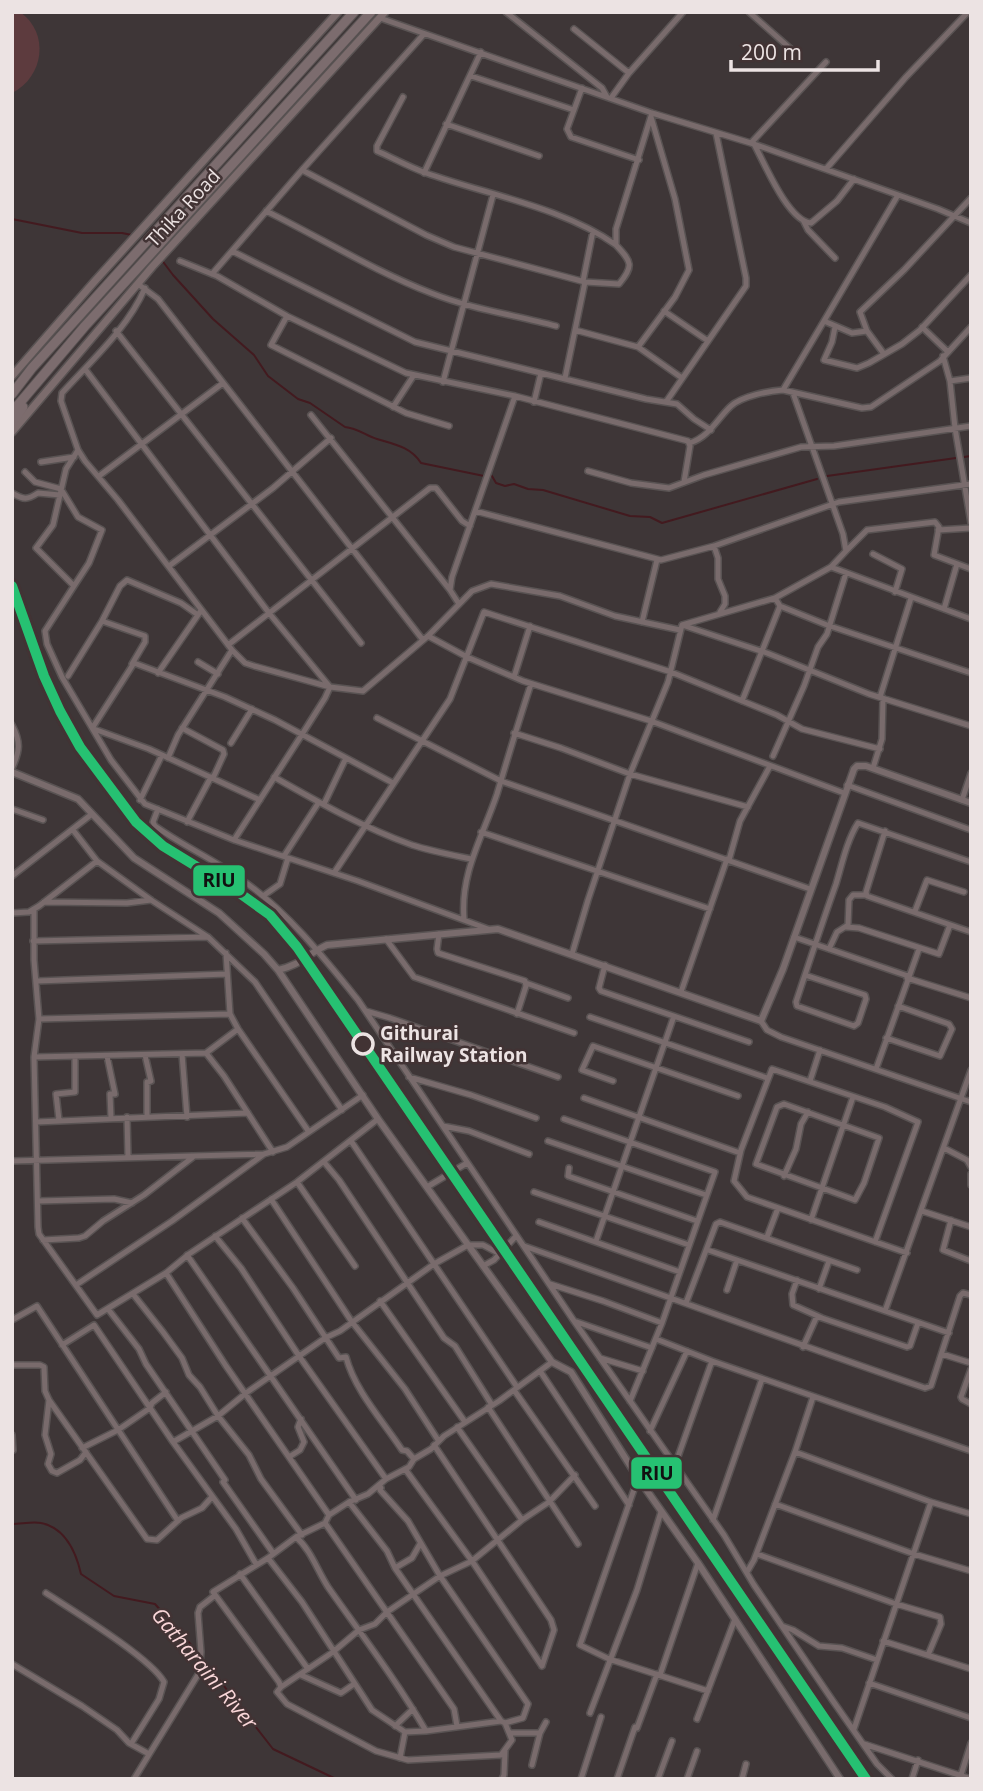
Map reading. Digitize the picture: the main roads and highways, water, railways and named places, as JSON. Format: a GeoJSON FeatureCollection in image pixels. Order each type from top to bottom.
{"type":"FeatureCollection","features":[{"type":"Feature","properties":{"kind":"highway","name":"Thika Road"},"geometry":{"type":"LineString","coordinates":[[12,394],[146,240],[354,12]]}},
{"type":"Feature","properties":{"kind":"highway","name":"Thika Road"},"geometry":{"type":"LineString","coordinates":[[12,412],[160,252],[371,12]]}},
{"type":"Feature","properties":{"kind":"highway"},"geometry":{"type":"LineString","coordinates":[[12,384],[21,374],[32,368]]}},
{"type":"Feature","properties":{"kind":"highway"},"geometry":{"type":"LineString","coordinates":[[12,422],[27,402],[36,383]]}},
{"type":"Feature","properties":{"kind":"main road","name":"Thika Road"},"geometry":{"type":"LineString","coordinates":[[12,376],[338,12]]}},
{"type":"Feature","properties":{"kind":"main road","name":"Thika Road"},"geometry":{"type":"LineString","coordinates":[[160,252],[383,15]]}},
{"type":"Feature","properties":{"kind":"main road","name":"Thika Road"},"geometry":{"type":"LineString","coordinates":[[12,432],[142,286],[148,264]]}},
{"type":"Feature","properties":{"kind":"waterway"},"geometry":{"type":"LineString","coordinates":[[12,219],[82,233],[132,235]]}},
{"type":"Feature","properties":{"kind":"waterway"},"geometry":{"type":"LineString","coordinates":[[161,259],[213,319],[254,355],[268,376],[298,399],[310,403],[345,427],[407,450],[421,463],[484,476]]}},
{"type":"Feature","properties":{"kind":"waterway"},"geometry":{"type":"LineString","coordinates":[[964,457],[971,456]]}},
{"type":"Feature","properties":{"kind":"waterway"},"geometry":{"type":"LineString","coordinates":[[827,476],[956,458]]}},
{"type":"Feature","properties":{"kind":"waterway"},"geometry":{"type":"LineString","coordinates":[[492,476],[496,483],[505,486],[514,484],[543,490],[630,516],[650,517],[662,523],[817,479]]}},
{"type":"Feature","properties":{"kind":"waterway","name":"Gatharaini River"},"geometry":{"type":"LineString","coordinates":[[12,1524],[38,1522],[57,1530],[73,1550],[81,1574],[114,1596],[155,1604],[200,1655]]}},
{"type":"Feature","properties":{"kind":"waterway","name":"Gatharaini River"},"geometry":{"type":"LineString","coordinates":[[203,1659],[273,1749],[336,1779]]}},
{"type":"Feature","properties":{"kind":"place","name":"Githurai Railway Station"},"geometry":{"type":"Point","coordinates":[363,1044]}}]}
